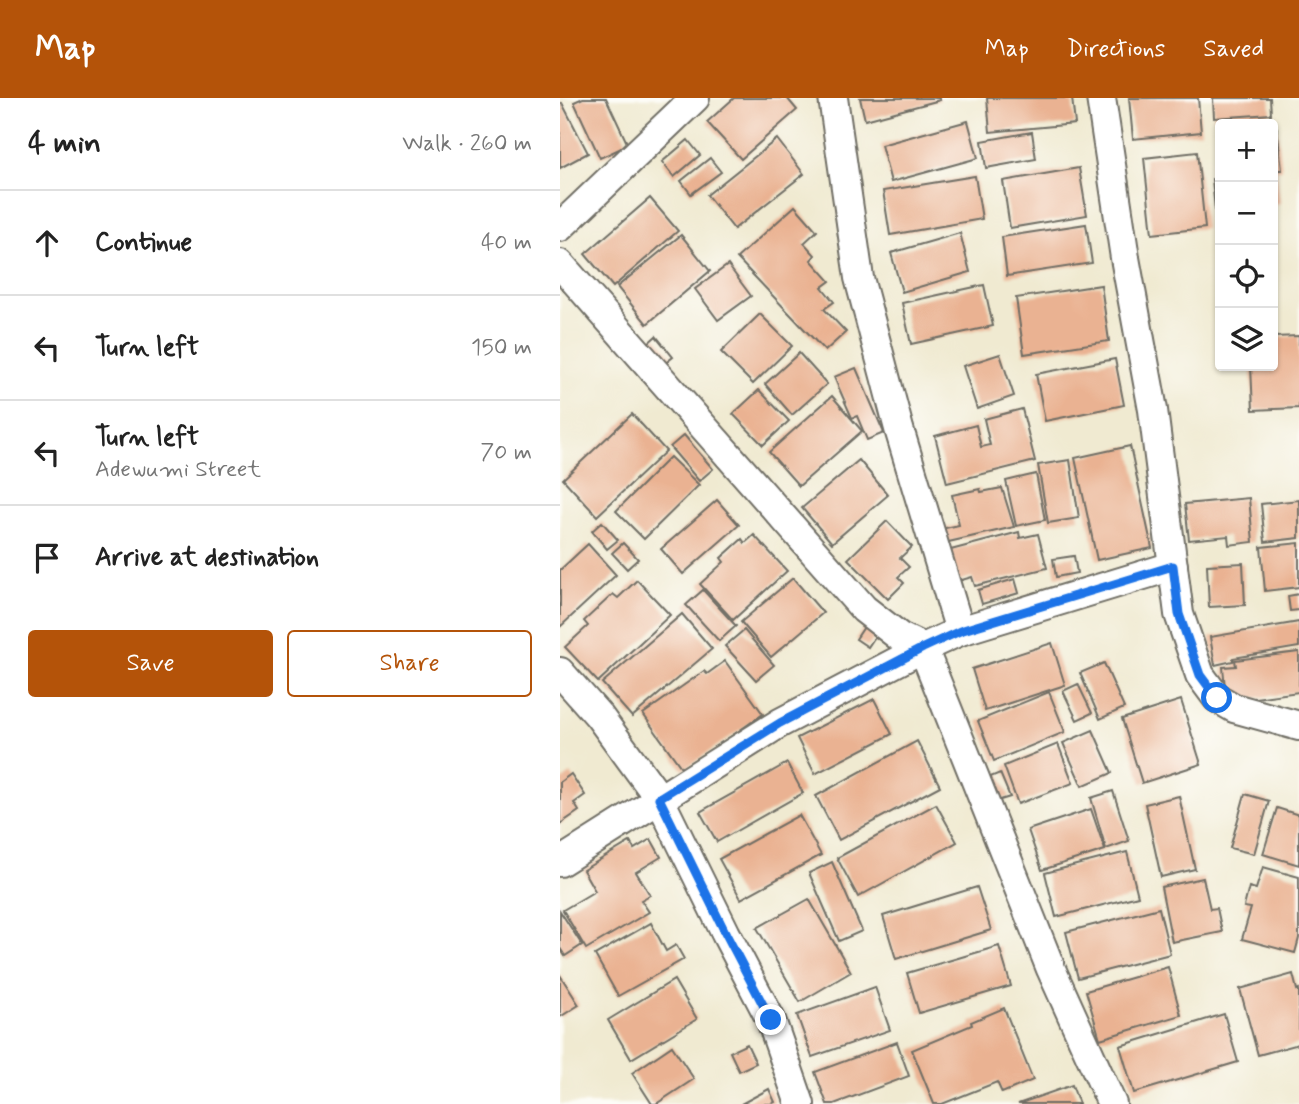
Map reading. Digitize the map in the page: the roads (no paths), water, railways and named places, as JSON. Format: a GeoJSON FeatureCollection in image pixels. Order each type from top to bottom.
{"type":"FeatureCollection","features":[{"type":"Feature","properties":{"kind":"street"},"geometry":{"type":"LineString","coordinates":[[560,227],[695,98]]}},
{"type":"Feature","properties":{"kind":"street"},"geometry":{"type":"LineString","coordinates":[[833,98],[859,278],[899,429],[960,631]]}},
{"type":"Feature","properties":{"kind":"street"},"geometry":{"type":"LineString","coordinates":[[1101,98],[1125,258],[1153,410],[1179,614],[1200,675],[1217,698],[1234,708],[1299,726]]}},
{"type":"Feature","properties":{"kind":"street"},"geometry":{"type":"LineString","coordinates":[[560,264],[864,609],[900,637],[923,648],[1051,969],[1112,1104]]}},
{"type":"Feature","properties":{"kind":"street"},"geometry":{"type":"LineString","coordinates":[[560,862],[780,723],[923,648],[960,631],[1173,566]]}},
{"type":"Feature","properties":{"kind":"street"},"geometry":{"type":"LineString","coordinates":[[560,672],[599,716],[659,798],[771,1020],[800,1104]]}}]}
